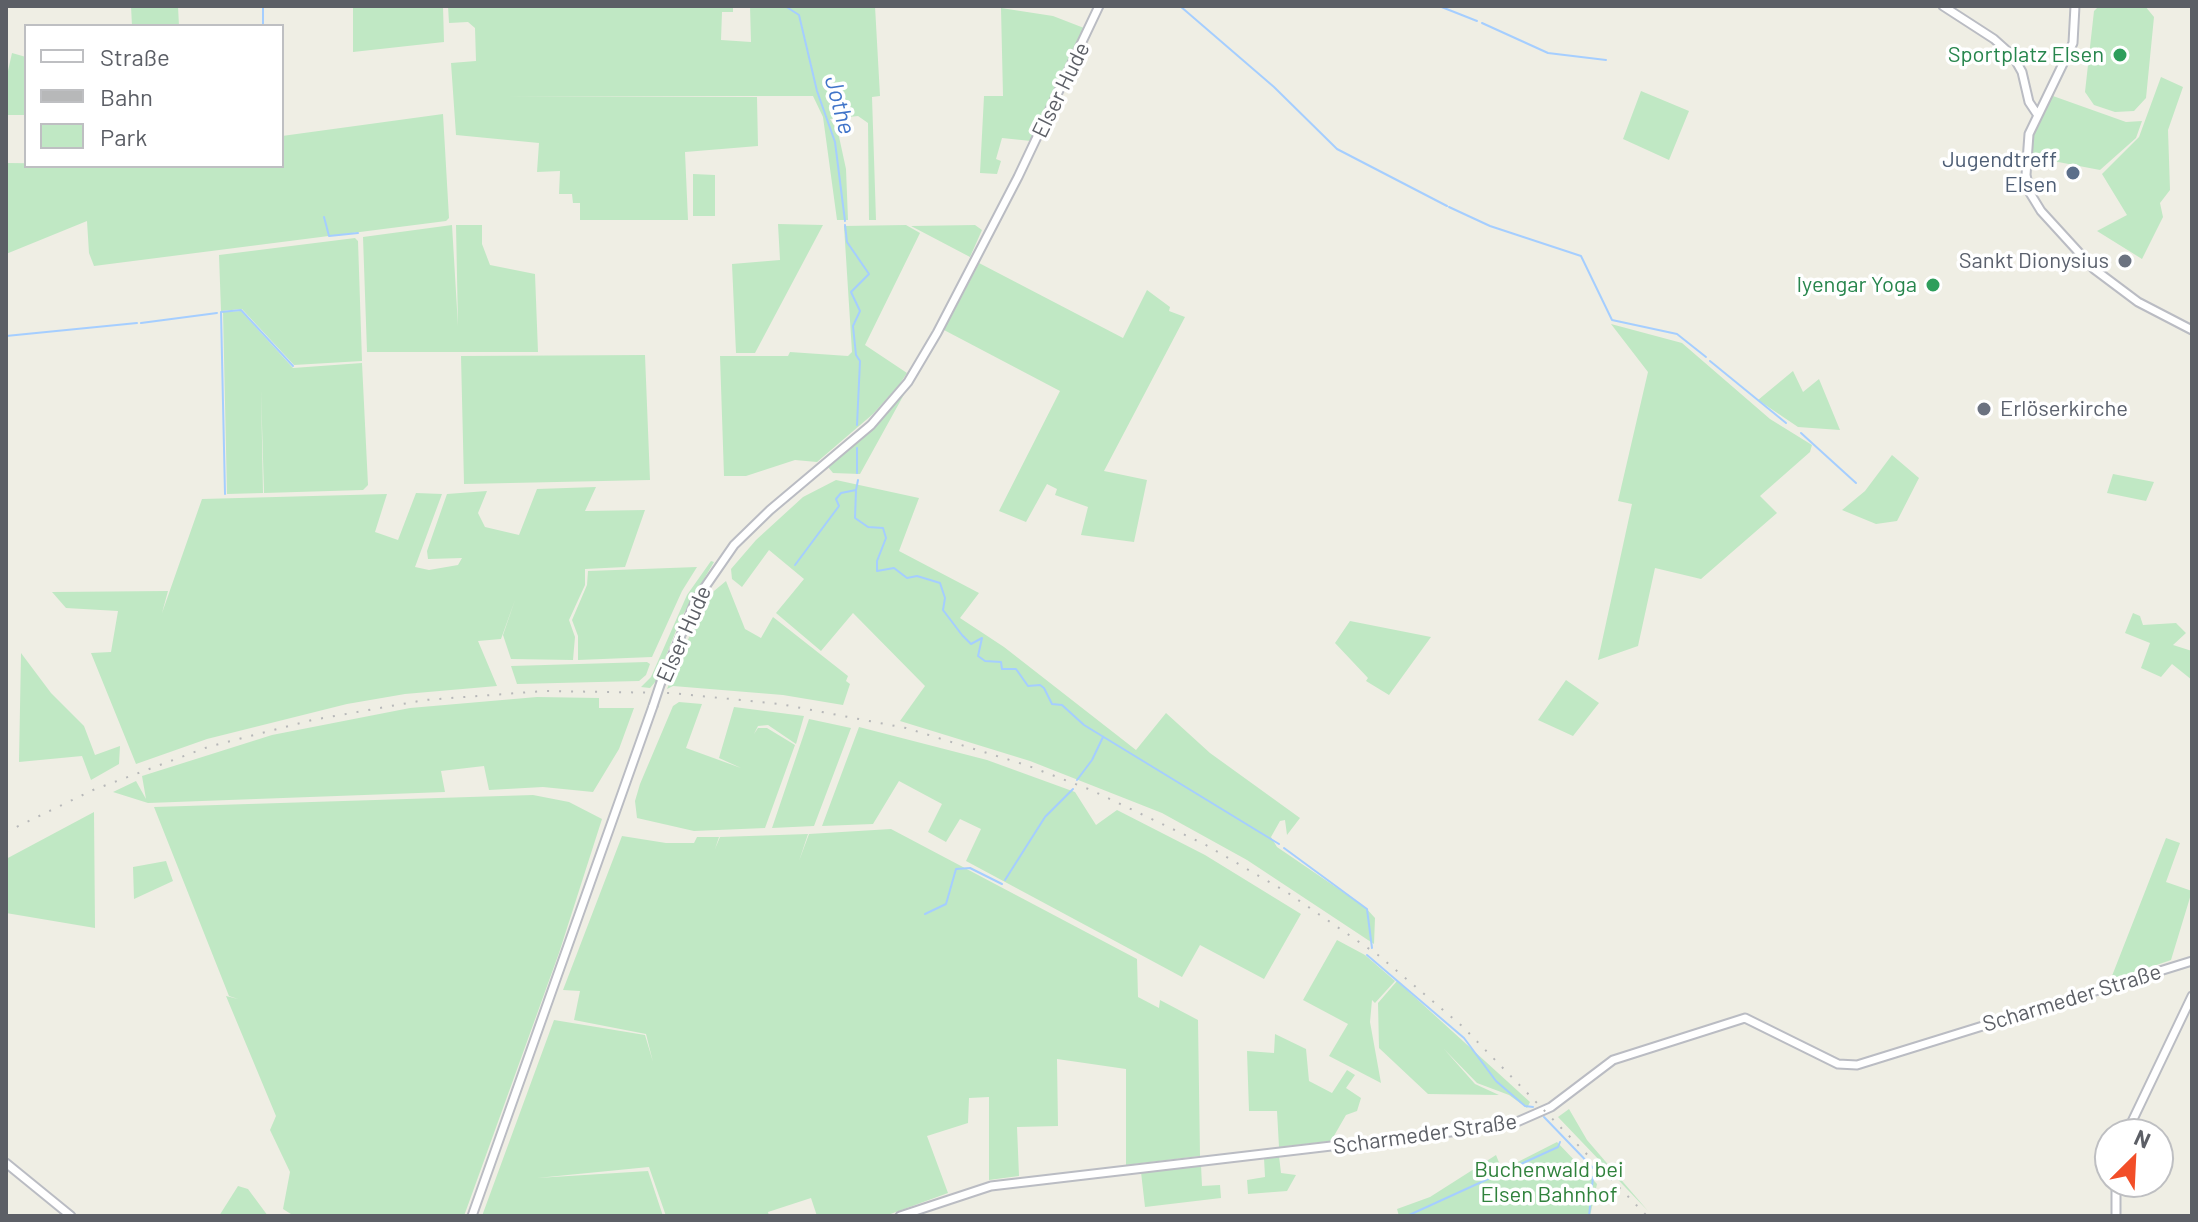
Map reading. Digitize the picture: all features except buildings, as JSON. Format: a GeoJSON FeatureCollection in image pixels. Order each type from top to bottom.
{"type":"FeatureCollection","features":[{"type":"Feature","properties":{"kind":"street","name":"Elser Hude"},"geometry":{"type":"LineString","coordinates":[[472,1216],[661,682],[696,600],[734,545],[770,510],[871,425],[908,382],[1025,164],[1099,6]]}},
{"type":"Feature","properties":{"kind":"street"},"geometry":{"type":"LineString","coordinates":[[1943,6],[1994,39],[2013,56],[2037,114]]}},
{"type":"Feature","properties":{"kind":"street"},"geometry":{"type":"LineString","coordinates":[[2075,6],[2073,43],[2029,134],[2026,175],[2030,193],[2041,211],[2103,277],[2148,308],[2192,330]]}},
{"type":"Feature","properties":{"kind":"street","name":"Scharmeder Straße"},"geometry":{"type":"LineString","coordinates":[[900,1216],[991,1186],[1510,1125],[1551,1107],[1613,1060],[1745,1018],[1838,1064],[1857,1065],[2192,961]]}},
{"type":"Feature","properties":{"kind":"street"},"geometry":{"type":"LineString","coordinates":[[2134,1118],[2192,996]]}},
{"type":"Feature","properties":{"kind":"street"},"geometry":{"type":"LineString","coordinates":[[6,1163],[71,1216]]}},
{"type":"Feature","properties":{"kind":"green space"},"geometry":{"type":"Polygon","coordinates":[[[131,6],[178,6],[179,24],[132,24],[131,6]]]}},
{"type":"Feature","properties":{"kind":"green space"},"geometry":{"type":"Polygon","coordinates":[[[353,6],[443,6],[444,42],[353,52],[353,6]]]}},
{"type":"Feature","properties":{"kind":"green space"},"geometry":{"type":"Polygon","coordinates":[[[448,6],[733,6],[733,12],[722,12],[721,40],[751,42],[750,6],[875,6],[880,96],[872,97],[876,220],[869,220],[868,123],[858,116],[830,119],[838,132],[846,169],[848,220],[837,220],[823,117],[813,96],[506,96],[757,97],[758,146],[685,152],[688,220],[580,220],[580,203],[573,203],[572,194],[559,194],[560,171],[537,172],[539,143],[456,135],[451,63],[476,61],[475,28],[468,22],[449,23],[448,6]]]}},
{"type":"Feature","properties":{"kind":"green space","name":"Sportplatz Elsen"},"geometry":{"type":"Polygon","coordinates":[[[2099,6],[2145,6],[2154,17],[2146,98],[2134,111],[2115,112],[2094,105],[2085,92],[2094,11],[2099,6]]]}},
{"type":"Feature","properties":{"kind":"green space"},"geometry":{"type":"Polygon","coordinates":[[[1001,8],[1053,16],[1084,28],[1031,141],[1002,138],[996,159],[1001,161],[997,174],[980,173],[984,96],[1003,96],[1001,8]]]}},
{"type":"Feature","properties":{"kind":"green space"},"geometry":{"type":"Polygon","coordinates":[[[12,53],[24,56],[24,115],[6,115],[6,80],[12,53]]]}},
{"type":"Feature","properties":{"kind":"green space"},"geometry":{"type":"Polygon","coordinates":[[[2161,77],[2183,87],[2168,130],[2170,190],[2160,203],[2163,217],[2142,259],[2097,231],[2127,215],[2102,174],[2139,137],[2161,77]]]}},
{"type":"Feature","properties":{"kind":"green space"},"geometry":{"type":"Polygon","coordinates":[[[1641,91],[1689,111],[1669,160],[1623,139],[1641,91]]]}},
{"type":"Feature","properties":{"kind":"green space"},"geometry":{"type":"Polygon","coordinates":[[[2053,96],[2126,122],[2142,121],[2136,138],[2100,170],[2032,157],[2034,132],[2053,96]]]}},
{"type":"Feature","properties":{"kind":"green space"},"geometry":{"type":"Polygon","coordinates":[[[443,114],[449,218],[446,221],[94,266],[89,253],[87,221],[6,254],[6,163],[24,163],[24,168],[284,168],[284,136],[443,114]]]}},
{"type":"Feature","properties":{"kind":"green space"},"geometry":{"type":"Polygon","coordinates":[[[693,174],[715,175],[715,216],[693,216],[693,174]]]}},
{"type":"Feature","properties":{"kind":"green space"},"geometry":{"type":"Polygon","coordinates":[[[778,224],[823,225],[755,353],[736,353],[732,264],[780,260],[778,224]]]}},
{"type":"Feature","properties":{"kind":"green space"},"geometry":{"type":"Polygon","coordinates":[[[452,225],[458,326],[456,225],[482,225],[482,244],[490,265],[535,274],[538,352],[367,352],[363,237],[452,225]]]}},
{"type":"Feature","properties":{"kind":"green space"},"geometry":{"type":"Polygon","coordinates":[[[906,225],[920,233],[865,345],[907,373],[899,385],[873,414],[817,462],[795,460],[746,476],[724,476],[720,356],[788,356],[790,352],[848,356],[852,352],[844,226],[906,225]]]}},
{"type":"Feature","properties":{"kind":"green space"},"geometry":{"type":"Polygon","coordinates":[[[975,225],[982,230],[970,257],[911,226],[975,225]]]}},
{"type":"Feature","properties":{"kind":"green space"},"geometry":{"type":"Polygon","coordinates":[[[355,238],[358,241],[362,361],[294,365],[242,309],[221,311],[219,255],[355,238]]]}},
{"type":"Feature","properties":{"kind":"green space"},"geometry":{"type":"Polygon","coordinates":[[[979,263],[1123,338],[1147,290],[1170,307],[1169,311],[1185,317],[1104,471],[1147,480],[1134,542],[1081,535],[1088,507],[1055,495],[1057,489],[1047,484],[1026,522],[999,511],[1060,391],[944,330],[979,263]]]}},
{"type":"Feature","properties":{"kind":"green space"},"geometry":{"type":"Polygon","coordinates":[[[241,311],[293,368],[362,363],[368,485],[363,490],[264,493],[261,390],[263,493],[227,494],[223,312],[241,311]]]}},
{"type":"Feature","properties":{"kind":"green space"},"geometry":{"type":"Polygon","coordinates":[[[1611,324],[1682,343],[1770,419],[1812,445],[1810,452],[1760,496],[1777,513],[1701,579],[1655,568],[1638,646],[1598,660],[1632,504],[1618,501],[1648,372],[1611,324]]]}},
{"type":"Feature","properties":{"kind":"green space"},"geometry":{"type":"Polygon","coordinates":[[[645,355],[650,480],[464,484],[461,356],[645,355]]]}},
{"type":"Feature","properties":{"kind":"green space"},"geometry":{"type":"Polygon","coordinates":[[[1793,371],[1803,392],[1819,379],[1840,430],[1798,427],[1758,400],[1793,371]]]}},
{"type":"Feature","properties":{"kind":"green space"},"geometry":{"type":"Polygon","coordinates":[[[907,389],[860,474],[833,473],[828,467],[872,428],[907,389]]]}},
{"type":"Feature","properties":{"kind":"green space"},"geometry":{"type":"Polygon","coordinates":[[[1892,455],[1919,478],[1897,521],[1876,524],[1842,510],[1865,491],[1892,455]]]}},
{"type":"Feature","properties":{"kind":"green space"},"geometry":{"type":"Polygon","coordinates":[[[2113,474],[2154,482],[2146,501],[2107,493],[2113,474]]]}},
{"type":"Feature","properties":{"kind":"green space"},"geometry":{"type":"Polygon","coordinates":[[[836,480],[919,498],[899,551],[979,593],[960,618],[1004,647],[1136,750],[1166,713],[1210,753],[1300,818],[1287,835],[1285,820],[1280,821],[1271,837],[1277,847],[1365,907],[1375,918],[1374,944],[1247,860],[1162,813],[1030,761],[900,721],[925,686],[853,613],[821,651],[776,613],[804,579],[769,550],[742,587],[732,579],[731,569],[756,540],[803,497],[836,480]]]}},
{"type":"Feature","properties":{"kind":"green space"},"geometry":{"type":"Polygon","coordinates":[[[596,487],[585,511],[645,510],[625,567],[585,569],[585,585],[569,620],[575,637],[573,660],[511,659],[503,635],[515,600],[501,639],[478,641],[497,686],[405,694],[347,704],[207,739],[136,764],[91,653],[111,652],[118,611],[66,608],[52,592],[168,591],[162,613],[202,499],[387,494],[375,532],[398,540],[416,493],[442,494],[415,567],[429,570],[458,565],[462,558],[428,559],[427,551],[447,494],[487,491],[478,513],[485,527],[519,535],[537,489],[596,487]]]}},
{"type":"Feature","properties":{"kind":"green space"},"geometry":{"type":"Polygon","coordinates":[[[711,561],[714,562],[681,618],[656,681],[650,688],[641,687],[651,677],[687,595],[711,561]]]}},
{"type":"Feature","properties":{"kind":"green space"},"geometry":{"type":"Polygon","coordinates":[[[697,567],[682,591],[652,657],[578,660],[578,636],[572,620],[587,585],[588,571],[697,567]]]}},
{"type":"Feature","properties":{"kind":"green space"},"geometry":{"type":"Polygon","coordinates":[[[726,581],[745,629],[761,638],[773,617],[848,676],[846,681],[850,684],[843,705],[783,695],[673,686],[667,689],[696,621],[714,591],[726,581]]]}},
{"type":"Feature","properties":{"kind":"green space"},"geometry":{"type":"Polygon","coordinates":[[[2133,613],[2140,616],[2143,625],[2176,623],[2186,633],[2173,645],[2192,651],[2192,680],[2172,664],[2161,677],[2141,668],[2150,643],[2125,633],[2133,613]]]}},
{"type":"Feature","properties":{"kind":"green space"},"geometry":{"type":"Polygon","coordinates":[[[1350,621],[1431,637],[1389,695],[1366,681],[1368,678],[1335,643],[1350,621]]]}},
{"type":"Feature","properties":{"kind":"green space"},"geometry":{"type":"Polygon","coordinates":[[[21,653],[51,693],[84,726],[95,755],[120,746],[119,764],[91,780],[82,756],[19,762],[21,653]]]}},
{"type":"Feature","properties":{"kind":"green space"},"geometry":{"type":"Polygon","coordinates":[[[650,664],[646,675],[639,681],[517,684],[511,666],[650,664]]]}},
{"type":"Feature","properties":{"kind":"green space"},"geometry":{"type":"Polygon","coordinates":[[[1566,680],[1599,703],[1573,736],[1538,720],[1566,680]]]}},
{"type":"Feature","properties":{"kind":"green space"},"geometry":{"type":"Polygon","coordinates":[[[537,697],[599,698],[599,708],[634,708],[619,749],[593,792],[543,787],[489,790],[484,766],[441,771],[445,792],[148,803],[113,792],[136,781],[146,799],[142,776],[272,735],[410,708],[537,697]]]}},
{"type":"Feature","properties":{"kind":"green space"},"geometry":{"type":"Polygon","coordinates":[[[679,702],[702,704],[686,748],[741,768],[719,758],[734,707],[804,716],[796,744],[768,725],[758,726],[754,734],[758,728],[767,728],[795,745],[765,828],[694,831],[637,818],[635,801],[640,784],[673,706],[679,702]]]}},
{"type":"Feature","properties":{"kind":"green space"},"geometry":{"type":"Polygon","coordinates":[[[809,719],[851,728],[814,826],[772,828],[809,719]]]}},
{"type":"Feature","properties":{"kind":"green space"},"geometry":{"type":"Polygon","coordinates":[[[859,727],[987,760],[1075,792],[1096,825],[1117,810],[1205,855],[1301,914],[1264,979],[1200,945],[1182,977],[966,861],[981,829],[960,819],[946,842],[928,832],[942,804],[899,781],[873,824],[822,826],[859,727]]]}},
{"type":"Feature","properties":{"kind":"green space"},"geometry":{"type":"Polygon","coordinates":[[[533,795],[569,802],[602,819],[559,953],[464,1216],[294,1216],[283,1209],[290,1172],[270,1130],[276,1116],[226,996],[238,999],[229,996],[154,807],[533,795]]]}},
{"type":"Feature","properties":{"kind":"green space"},"geometry":{"type":"Polygon","coordinates":[[[94,812],[95,928],[6,913],[6,859],[94,812]]]}},
{"type":"Feature","properties":{"kind":"green space"},"geometry":{"type":"Polygon","coordinates":[[[891,829],[1137,959],[1138,997],[1159,1008],[1160,1000],[1198,1020],[1200,1156],[1126,1165],[1126,1069],[1057,1059],[1058,1126],[1017,1127],[1019,1176],[989,1180],[989,1097],[969,1098],[968,1123],[927,1136],[948,1193],[885,1216],[817,1216],[811,1198],[768,1212],[769,1216],[666,1216],[649,1167],[537,1178],[648,1171],[663,1216],[482,1216],[554,1020],[645,1035],[653,1062],[646,1034],[574,1020],[580,991],[563,990],[622,836],[666,843],[694,843],[697,837],[719,837],[715,849],[720,837],[808,834],[799,861],[809,834],[891,829]]]}},
{"type":"Feature","properties":{"kind":"green space"},"geometry":{"type":"Polygon","coordinates":[[[2166,838],[2180,843],[2166,882],[2192,891],[2171,960],[2110,981],[2166,838]]]}},
{"type":"Feature","properties":{"kind":"green space"},"geometry":{"type":"Polygon","coordinates":[[[166,861],[173,881],[134,899],[133,867],[166,861]]]}},
{"type":"Feature","properties":{"kind":"green space"},"geometry":{"type":"Polygon","coordinates":[[[1337,940],[1365,955],[1395,981],[1375,1003],[1372,1000],[1370,1022],[1381,1083],[1329,1056],[1348,1024],[1303,1000],[1337,940]]]}},
{"type":"Feature","properties":{"kind":"green space"},"geometry":{"type":"Polygon","coordinates":[[[1397,981],[1530,1102],[1527,1108],[1509,1095],[1477,1083],[1444,1049],[1475,1084],[1499,1095],[1428,1094],[1379,1048],[1378,1003],[1397,981]]]}},
{"type":"Feature","properties":{"kind":"green space"},"geometry":{"type":"Polygon","coordinates":[[[1275,1034],[1306,1049],[1309,1081],[1332,1093],[1347,1070],[1355,1075],[1346,1088],[1361,1098],[1357,1111],[1346,1115],[1331,1141],[1279,1147],[1277,1111],[1249,1111],[1247,1051],[1274,1053],[1275,1034]]]}},
{"type":"Feature","properties":{"kind":"green space"},"geometry":{"type":"Polygon","coordinates":[[[1569,1109],[1587,1140],[1648,1211],[1558,1117],[1569,1109]]]}},
{"type":"Feature","properties":{"kind":"green space","name":"Buchenwald bei Elsen Bahnhof"},"geometry":{"type":"Polygon","coordinates":[[[1557,1142],[1597,1184],[1590,1216],[1399,1216],[1397,1209],[1430,1197],[1496,1155],[1502,1170],[1557,1142]]]}},
{"type":"Feature","properties":{"kind":"green space"},"geometry":{"type":"Polygon","coordinates":[[[1279,1156],[1281,1173],[1296,1175],[1287,1191],[1248,1194],[1247,1180],[1265,1177],[1264,1158],[1279,1156]]]}},
{"type":"Feature","properties":{"kind":"green space"},"geometry":{"type":"Polygon","coordinates":[[[1201,1165],[1202,1186],[1220,1185],[1221,1198],[1145,1207],[1141,1172],[1201,1165]]]}},
{"type":"Feature","properties":{"kind":"green space"},"geometry":{"type":"Polygon","coordinates":[[[238,1186],[248,1189],[268,1216],[219,1216],[238,1186]]]}},
{"type":"Feature","properties":{"kind":"waterway"},"geometry":{"type":"LineString","coordinates":[[263,6],[263,24]]}},
{"type":"Feature","properties":{"kind":"waterway","name":"Jothe"},"geometry":{"type":"LineString","coordinates":[[785,6],[799,15],[817,91],[835,142],[845,221]]}},
{"type":"Feature","properties":{"kind":"waterway"},"geometry":{"type":"LineString","coordinates":[[1180,6],[1274,87],[1337,149],[1447,206]]}},
{"type":"Feature","properties":{"kind":"waterway"},"geometry":{"type":"LineString","coordinates":[[1439,6],[1477,21]]}},
{"type":"Feature","properties":{"kind":"waterway"},"geometry":{"type":"LineString","coordinates":[[1482,23],[1548,53],[1606,60]]}},
{"type":"Feature","properties":{"kind":"waterway"},"geometry":{"type":"LineString","coordinates":[[1449,207],[1490,226],[1581,256],[1612,320],[1677,334],[1706,357]]}},
{"type":"Feature","properties":{"kind":"waterway"},"geometry":{"type":"LineString","coordinates":[[324,217],[329,236],[358,233]]}},
{"type":"Feature","properties":{"kind":"waterway"},"geometry":{"type":"LineString","coordinates":[[845,225],[847,242],[869,274],[851,292],[860,311],[853,326],[856,355],[860,361],[857,425]]}},
{"type":"Feature","properties":{"kind":"waterway"},"geometry":{"type":"LineString","coordinates":[[225,494],[221,312],[241,310],[293,366]]}},
{"type":"Feature","properties":{"kind":"waterway"},"geometry":{"type":"LineString","coordinates":[[141,323],[217,313]]}},
{"type":"Feature","properties":{"kind":"waterway"},"geometry":{"type":"LineString","coordinates":[[6,336],[137,323]]}},
{"type":"Feature","properties":{"kind":"waterway"},"geometry":{"type":"LineString","coordinates":[[1710,361],[1786,423]]}},
{"type":"Feature","properties":{"kind":"waterway"},"geometry":{"type":"LineString","coordinates":[[1801,433],[1856,483]]}},
{"type":"Feature","properties":{"kind":"waterway"},"geometry":{"type":"LineString","coordinates":[[857,448],[857,473]]}},
{"type":"Feature","properties":{"kind":"waterway"},"geometry":{"type":"LineString","coordinates":[[795,565],[839,506],[836,499],[841,493],[856,490],[858,480]]}},
{"type":"Feature","properties":{"kind":"waterway"},"geometry":{"type":"LineString","coordinates":[[856,490],[855,518],[868,527],[883,528],[886,538],[877,561],[877,571],[894,568],[907,578],[917,576],[940,583],[945,598],[943,610],[962,635],[971,644],[982,638],[978,656],[985,661],[1001,662],[1002,669],[1016,669],[1028,686],[1040,685],[1044,688],[1052,704],[1062,705],[1084,725],[1279,844]]}},
{"type":"Feature","properties":{"kind":"waterway"},"geometry":{"type":"LineString","coordinates":[[1077,780],[1092,760],[1103,737]]}},
{"type":"Feature","properties":{"kind":"waterway"},"geometry":{"type":"LineString","coordinates":[[1005,880],[1045,817],[1073,789]]}},
{"type":"Feature","properties":{"kind":"waterway"},"geometry":{"type":"LineString","coordinates":[[1284,848],[1367,909],[1372,948]]}},
{"type":"Feature","properties":{"kind":"waterway"},"geometry":{"type":"LineString","coordinates":[[925,914],[946,904],[956,869],[970,868],[1002,884]]}},
{"type":"Feature","properties":{"kind":"waterway"},"geometry":{"type":"LineString","coordinates":[[1367,955],[1464,1038],[1496,1081],[1525,1106],[1533,1107]]}},
{"type":"Feature","properties":{"kind":"waterway"},"geometry":{"type":"LineString","coordinates":[[1544,1117],[1597,1172]]}},
{"type":"Feature","properties":{"kind":"waterway"},"geometry":{"type":"LineString","coordinates":[[1407,1216],[1558,1147],[1560,1142]]}},
{"type":"Feature","properties":{"kind":"waterway"},"geometry":{"type":"LineString","coordinates":[[1589,1216],[1593,1177]]}},
{"type":"Feature","properties":{"kind":"railway"},"geometry":{"type":"LineString","coordinates":[[6,832],[93,790],[208,747],[312,720],[425,700],[544,691],[671,693],[780,704],[906,728],[1026,765],[1091,790],[1206,845],[1288,893],[1378,955],[1462,1026],[1647,1216]]}},
{"type":"Feature","properties":{"kind":"place","name":"Sportplatz Elsen"},"geometry":{"type":"Point","coordinates":[2120,55]}},
{"type":"Feature","properties":{"kind":"place","name":"Jugendtreff Elsen"},"geometry":{"type":"Point","coordinates":[2073,173]}},
{"type":"Feature","properties":{"kind":"place","name":"Sankt Dionysius"},"geometry":{"type":"Point","coordinates":[2125,261]}},
{"type":"Feature","properties":{"kind":"place","name":"Iyengar Yoga"},"geometry":{"type":"Point","coordinates":[1933,285]}},
{"type":"Feature","properties":{"kind":"place","name":"Erlöserkirche"},"geometry":{"type":"Point","coordinates":[1984,409]}}]}
